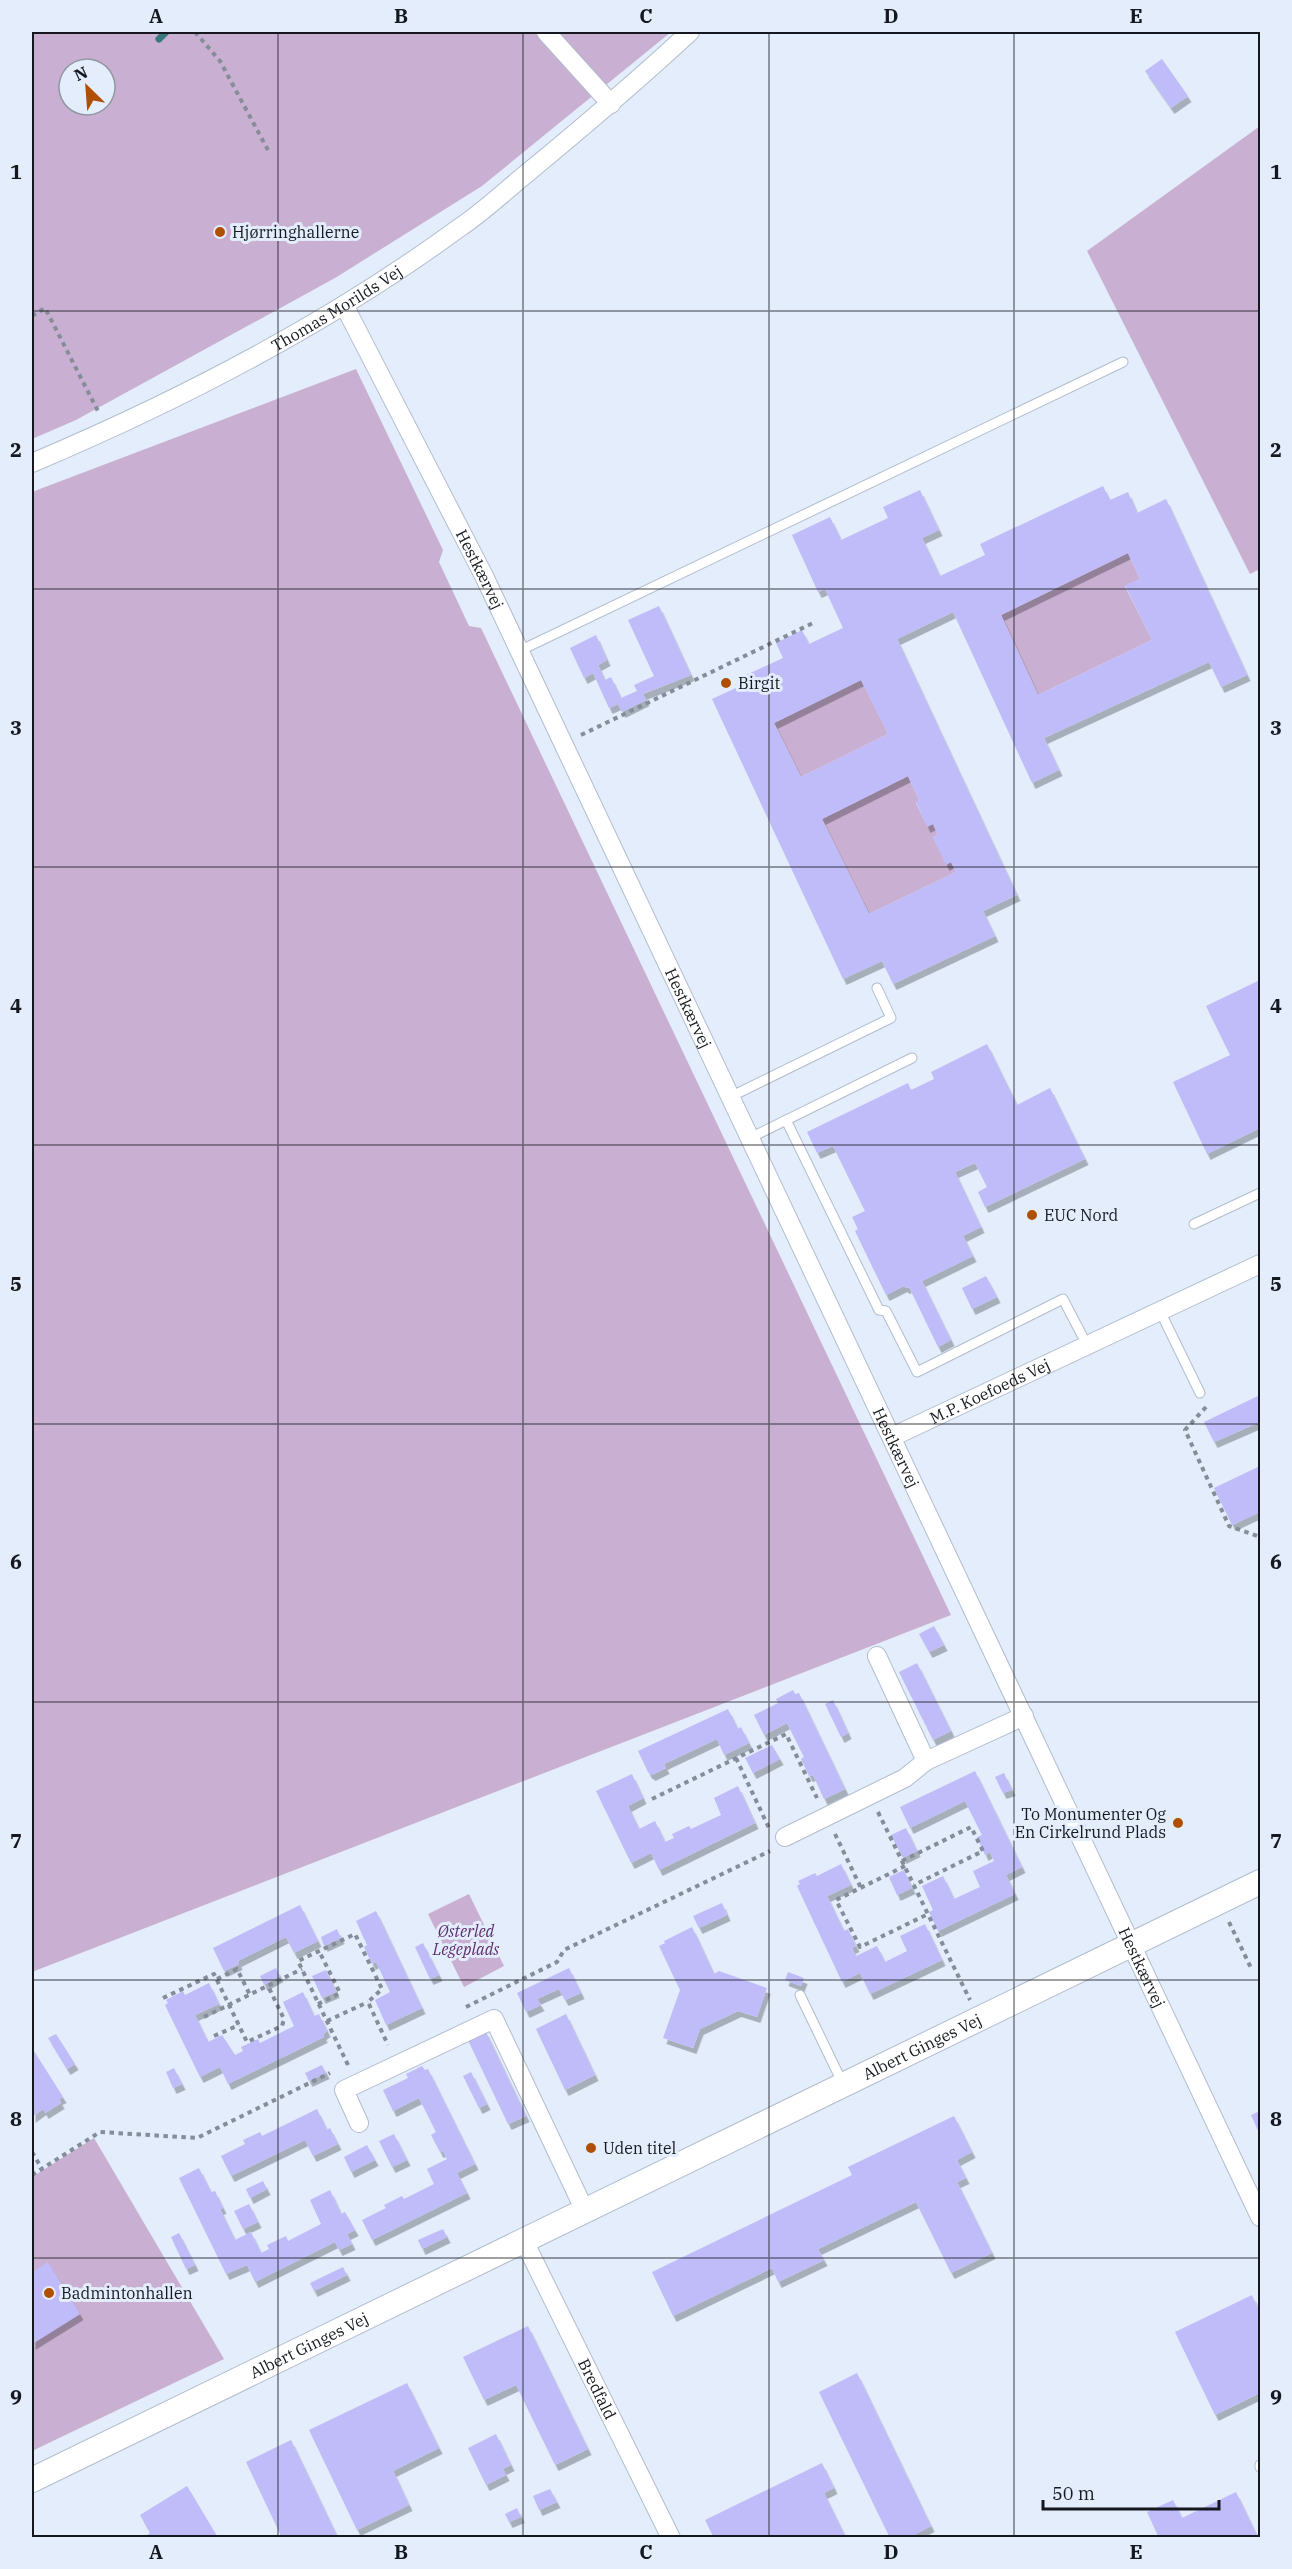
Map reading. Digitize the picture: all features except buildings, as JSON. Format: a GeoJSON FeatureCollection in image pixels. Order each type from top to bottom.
{"type":"FeatureCollection","features":[{"type":"Feature","properties":{"kind":"street"},"geometry":{"type":"LineString","coordinates":[[546,32],[611,105]]}},
{"type":"Feature","properties":{"kind":"street","name":"Thomas Morilds Vej"},"geometry":{"type":"LineString","coordinates":[[32,463],[106,431],[224,373],[344,304],[460,228],[611,105],[690,32]]}},
{"type":"Feature","properties":{"kind":"street","name":"Hestkærvej"},"geometry":{"type":"LineString","coordinates":[[344,304],[519,651],[1260,2217]]}},
{"type":"Feature","properties":{"kind":"street","name":"M.P. Koefoeds Vej"},"geometry":{"type":"LineString","coordinates":[[891,1437],[1260,1264]]}},
{"type":"Feature","properties":{"kind":"street"},"geometry":{"type":"LineString","coordinates":[[877,1656],[926,1761]]}},
{"type":"Feature","properties":{"kind":"street"},"geometry":{"type":"LineString","coordinates":[[785,1837],[906,1778],[926,1761],[1024,1716]]}},
{"type":"Feature","properties":{"kind":"street","name":"Albert Ginges Vej"},"geometry":{"type":"LineString","coordinates":[[32,2480],[1260,1882]]}},
{"type":"Feature","properties":{"kind":"street"},"geometry":{"type":"LineString","coordinates":[[359,2123],[344,2090],[494,2019],[585,2211]]}},
{"type":"Feature","properties":{"kind":"street","name":"Bredfald"},"geometry":{"type":"LineString","coordinates":[[524,2241],[671,2538]]}},
{"type":"Feature","properties":{"kind":"lane"},"geometry":{"type":"LineString","coordinates":[[519,651],[1123,362]]}},
{"type":"Feature","properties":{"kind":"lane"},"geometry":{"type":"LineString","coordinates":[[730,1097],[891,1018],[877,988]]}},
{"type":"Feature","properties":{"kind":"lane"},"geometry":{"type":"LineString","coordinates":[[750,1138],[912,1058]]}},
{"type":"Feature","properties":{"kind":"lane"},"geometry":{"type":"LineString","coordinates":[[786,1120],[879,1310],[886,1311],[917,1372],[1064,1299],[1087,1345]]}},
{"type":"Feature","properties":{"kind":"lane"},"geometry":{"type":"LineString","coordinates":[[1194,1224],[1260,1193]]}},
{"type":"Feature","properties":{"kind":"lane"},"geometry":{"type":"LineString","coordinates":[[1160,1311],[1200,1393]]}},
{"type":"Feature","properties":{"kind":"lane"},"geometry":{"type":"LineString","coordinates":[[800,1995],[844,2085]]}},
{"type":"Feature","properties":{"kind":"path"},"geometry":{"type":"LineString","coordinates":[[197,33],[220,61],[269,152]]}},
{"type":"Feature","properties":{"kind":"path"},"geometry":{"type":"LineString","coordinates":[[32,316],[45,308],[106,431]]}},
{"type":"Feature","properties":{"kind":"path"},"geometry":{"type":"LineString","coordinates":[[563,744],[813,623]]}},
{"type":"Feature","properties":{"kind":"path"},"geometry":{"type":"LineString","coordinates":[[1200,1393],[1208,1406],[1185,1430],[1229,1526],[1260,1537]]}},
{"type":"Feature","properties":{"kind":"path"},"geometry":{"type":"LineString","coordinates":[[652,1799],[786,1734],[861,1888]]}},
{"type":"Feature","properties":{"kind":"path"},"geometry":{"type":"LineString","coordinates":[[870,1795],[979,2019]]}},
{"type":"Feature","properties":{"kind":"path"},"geometry":{"type":"LineString","coordinates":[[902,1861],[971,1827],[983,1851],[914,1885]]}},
{"type":"Feature","properties":{"kind":"path"},"geometry":{"type":"LineString","coordinates":[[462,2009],[558,1962],[564,1950],[779,1847],[785,1837]]}},
{"type":"Feature","properties":{"kind":"path"},"geometry":{"type":"LineString","coordinates":[[905,1866],[836,1899],[860,1947],[928,1914]]}},
{"type":"Feature","properties":{"kind":"path"},"geometry":{"type":"LineString","coordinates":[[1220,1902],[1252,1970]]}},
{"type":"Feature","properties":{"kind":"path"},"geometry":{"type":"LineString","coordinates":[[327,2021],[368,2002],[382,1989],[355,1934],[298,1961],[348,2065]]}},
{"type":"Feature","properties":{"kind":"path"},"geometry":{"type":"LineString","coordinates":[[318,2004],[340,1994],[320,1951]]}},
{"type":"Feature","properties":{"kind":"path"},"geometry":{"type":"LineString","coordinates":[[204,2017],[302,1969]]}},
{"type":"Feature","properties":{"kind":"path"},"geometry":{"type":"LineString","coordinates":[[217,1979],[237,1970],[250,1995]]}},
{"type":"Feature","properties":{"kind":"path"},"geometry":{"type":"LineString","coordinates":[[163,1998],[214,1974],[247,2042],[282,2026],[284,2019],[268,1986]]}},
{"type":"Feature","properties":{"kind":"path"},"geometry":{"type":"LineString","coordinates":[[368,2002],[388,2045]]}},
{"type":"Feature","properties":{"kind":"path"},"geometry":{"type":"LineString","coordinates":[[214,2036],[239,2025]]}},
{"type":"Feature","properties":{"kind":"path"},"geometry":{"type":"LineString","coordinates":[[378,2050],[398,2040]]}},
{"type":"Feature","properties":{"kind":"path"},"geometry":{"type":"LineString","coordinates":[[32,2175],[100,2132],[197,2138],[358,2060]]}},
{"type":"Feature","properties":{"kind":"path"},"geometry":{"type":"LineString","coordinates":[[32,2152],[42,2169]]}},
{"type":"Feature","properties":{"kind":"green space","name":"Hjørringhallerne"},"geometry":{"type":"Polygon","coordinates":[[[32,32],[671,32],[482,186],[335,278],[76,420],[32,439],[32,32]]]}},
{"type":"Feature","properties":{"kind":"green space"},"geometry":{"type":"Polygon","coordinates":[[[1260,126],[1260,569],[1250,574],[1087,251],[1260,126]]]}},
{"type":"Feature","properties":{"kind":"green space"},"geometry":{"type":"Polygon","coordinates":[[[356,369],[443,550],[439,562],[469,626],[481,628],[951,1615],[32,1972],[32,492],[356,369]]]}},
{"type":"Feature","properties":{"kind":"green space"},"geometry":{"type":"Polygon","coordinates":[[[1128,553],[1140,579],[1125,586],[1152,640],[1038,695],[1001,615],[1128,553]]]}},
{"type":"Feature","properties":{"kind":"green space"},"geometry":{"type":"Polygon","coordinates":[[[861,680],[888,734],[801,777],[774,723],[861,680]]]}},
{"type":"Feature","properties":{"kind":"green space"},"geometry":{"type":"Polygon","coordinates":[[[908,776],[919,800],[916,803],[927,826],[933,824],[938,835],[933,837],[946,864],[951,862],[956,872],[869,914],[822,819],[908,776]]]}},
{"type":"Feature","properties":{"kind":"green space","name":"Østerled Legeplads"},"geometry":{"type":"Polygon","coordinates":[[[469,1894],[504,1966],[464,1987],[428,1914],[469,1894]]]}},
{"type":"Feature","properties":{"kind":"green space"},"geometry":{"type":"Polygon","coordinates":[[[94,2138],[224,2359],[32,2451],[32,2177],[94,2138]]]}},
{"type":"Feature","properties":{"kind":"waterway"},"geometry":{"type":"LineString","coordinates":[[159,39],[166,32]]}},
{"type":"Feature","properties":{"kind":"place","name":"Hjørringhallerne"},"geometry":{"type":"Point","coordinates":[220,232]}},
{"type":"Feature","properties":{"kind":"place","name":"Birgit"},"geometry":{"type":"Point","coordinates":[726,683]}},
{"type":"Feature","properties":{"kind":"place","name":"EUC Nord"},"geometry":{"type":"Point","coordinates":[1032,1215]}},
{"type":"Feature","properties":{"kind":"place","name":"To Monumenter Og En Cirkelrund Plads"},"geometry":{"type":"Point","coordinates":[1178,1823]}},
{"type":"Feature","properties":{"kind":"place","name":"Uden titel"},"geometry":{"type":"Point","coordinates":[591,2148]}},
{"type":"Feature","properties":{"kind":"place","name":"Badmintonhallen"},"geometry":{"type":"Point","coordinates":[49,2293]}}]}
